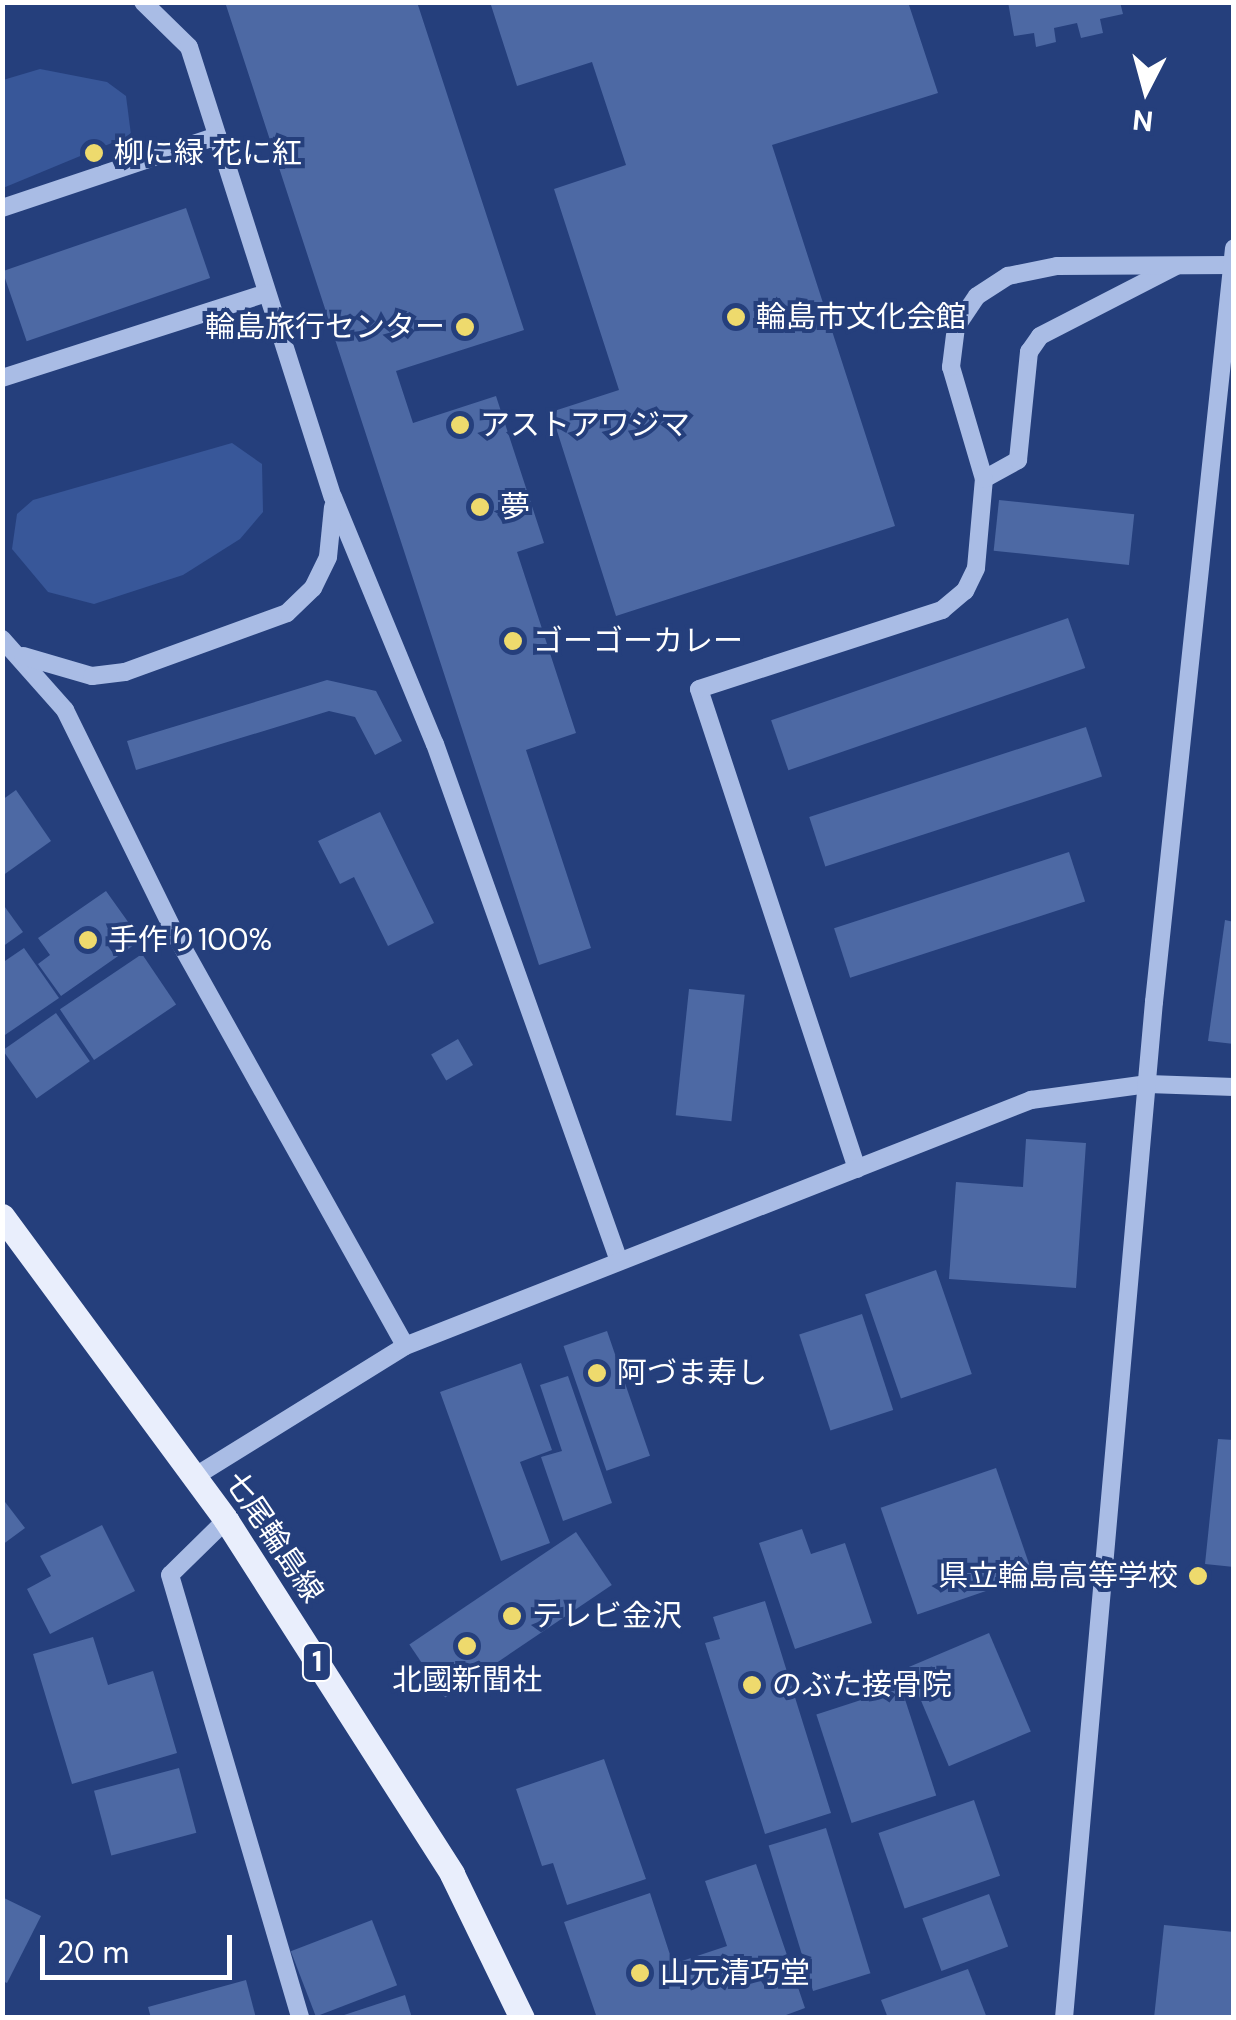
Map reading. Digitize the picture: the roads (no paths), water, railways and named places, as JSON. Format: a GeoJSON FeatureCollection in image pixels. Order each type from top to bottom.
{"type":"FeatureCollection","features":[{"type":"Feature","properties":{"kind":"main road","name":"七尾輪島線"},"geometry":{"type":"LineString","coordinates":[[2,1216],[226,1520],[452,1874],[522,2018]]}},
{"type":"Feature","properties":{"kind":"street"},"geometry":{"type":"LineString","coordinates":[[144,2],[188,46],[333,497],[434,744],[619,1261]]}},
{"type":"Feature","properties":{"kind":"street"},"geometry":{"type":"LineString","coordinates":[[2,208],[217,136]]}},
{"type":"Feature","properties":{"kind":"street"},"geometry":{"type":"LineString","coordinates":[[857,1168],[699,689],[942,610],[966,592],[976,568],[984,479],[950,367],[956,327],[977,296],[1008,276],[1057,266],[1181,263],[1233,257],[1148,1084],[1064,2018]]}},
{"type":"Feature","properties":{"kind":"street"},"geometry":{"type":"LineString","coordinates":[[984,479],[1018,460],[1029,352],[1040,336],[1181,263]]}},
{"type":"Feature","properties":{"kind":"street"},"geometry":{"type":"LineString","coordinates":[[2,378],[267,293]]}},
{"type":"Feature","properties":{"kind":"street"},"geometry":{"type":"LineString","coordinates":[[10,659],[60,671],[124,672],[287,613],[314,588],[328,556],[333,497]]}},
{"type":"Feature","properties":{"kind":"street"},"geometry":{"type":"LineString","coordinates":[[2,639],[10,659],[65,710],[174,932],[404,1346]]}},
{"type":"Feature","properties":{"kind":"street"},"geometry":{"type":"LineString","coordinates":[[194,1476],[404,1346],[1032,1100],[1148,1084],[1234,1087]]}},
{"type":"Feature","properties":{"kind":"street"},"geometry":{"type":"LineString","coordinates":[[226,1520],[170,1574],[300,2018]]}},
{"type":"Feature","properties":{"kind":"place","name":"柳に緑 花に紅"},"geometry":{"type":"Point","coordinates":[94,153]}},
{"type":"Feature","properties":{"kind":"place","name":"輪島市文化会館"},"geometry":{"type":"Point","coordinates":[736,317]}},
{"type":"Feature","properties":{"kind":"place","name":"輪島旅行センター"},"geometry":{"type":"Point","coordinates":[465,327]}},
{"type":"Feature","properties":{"kind":"place","name":"アストアワジマ"},"geometry":{"type":"Point","coordinates":[460,425]}},
{"type":"Feature","properties":{"kind":"place","name":"夢"},"geometry":{"type":"Point","coordinates":[480,507]}},
{"type":"Feature","properties":{"kind":"place","name":"ゴーゴーカレー"},"geometry":{"type":"Point","coordinates":[513,641]}},
{"type":"Feature","properties":{"kind":"place","name":"手作り100%"},"geometry":{"type":"Point","coordinates":[88,940]}},
{"type":"Feature","properties":{"kind":"place","name":"阿づま寿し"},"geometry":{"type":"Point","coordinates":[597,1373]}},
{"type":"Feature","properties":{"kind":"place","name":"県立輪島高等学校"},"geometry":{"type":"Point","coordinates":[1198,1576]}},
{"type":"Feature","properties":{"kind":"place","name":"テレビ金沢"},"geometry":{"type":"Point","coordinates":[512,1616]}},
{"type":"Feature","properties":{"kind":"place","name":"北國新聞社"},"geometry":{"type":"Point","coordinates":[467,1646]}},
{"type":"Feature","properties":{"kind":"place","name":"のぶた接骨院"},"geometry":{"type":"Point","coordinates":[752,1685]}},
{"type":"Feature","properties":{"kind":"place","name":"山元清巧堂"},"geometry":{"type":"Point","coordinates":[640,1973]}}]}
